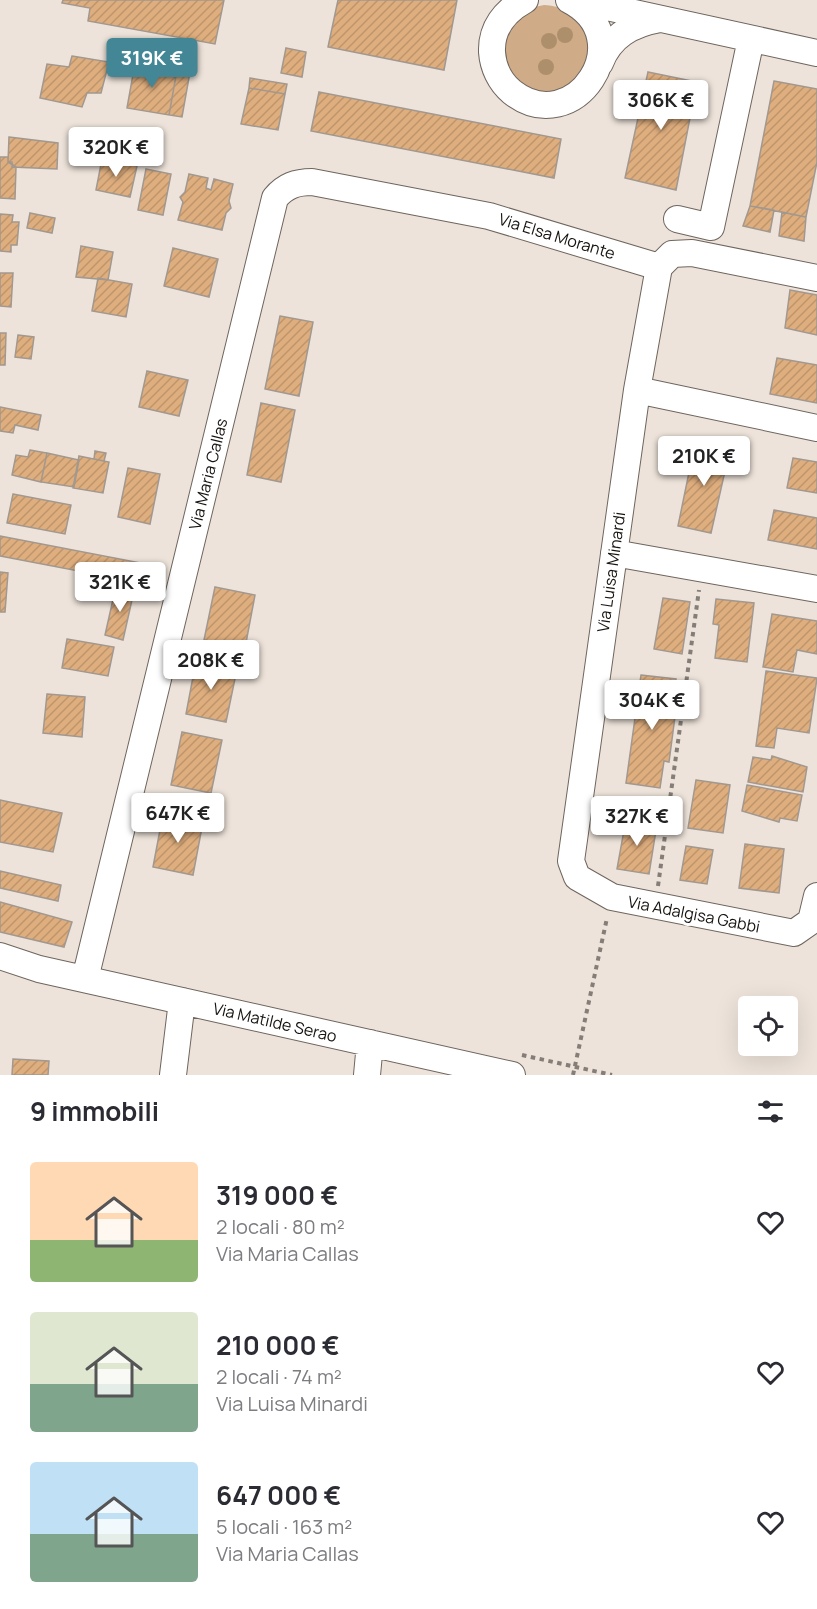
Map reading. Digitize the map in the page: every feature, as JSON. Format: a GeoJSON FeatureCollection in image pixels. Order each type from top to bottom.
{"type":"FeatureCollection","features":[{"type":"Feature","properties":{"kind":"street"},"geometry":{"type":"LineString","coordinates":[[525,0],[502,18],[492,44],[496,71],[514,93],[539,103],[567,100],[588,85],[606,49],[617,35],[633,27],[663,20]]}},
{"type":"Feature","properties":{"kind":"street"},"geometry":{"type":"LineString","coordinates":[[569,0],[588,14],[597,28],[601,45],[600,63]]}},
{"type":"Feature","properties":{"kind":"street"},"geometry":{"type":"LineString","coordinates":[[575,0],[817,53]]}},
{"type":"Feature","properties":{"kind":"street"},"geometry":{"type":"LineString","coordinates":[[677,219],[711,226],[751,39]]}},
{"type":"Feature","properties":{"kind":"street","name":"Via Elsa Morante"},"geometry":{"type":"LineString","coordinates":[[291,185],[312,182],[489,216],[659,267]]}},
{"type":"Feature","properties":{"kind":"street","name":"Via Maria Callas"},"geometry":{"type":"LineString","coordinates":[[84,979],[275,198],[291,185]]}},
{"type":"Feature","properties":{"kind":"street"},"geometry":{"type":"LineString","coordinates":[[659,267],[672,254],[692,253],[817,278]]}},
{"type":"Feature","properties":{"kind":"street","name":"Via Luisa Minardi"},"geometry":{"type":"LineString","coordinates":[[577,877],[572,861],[637,390],[659,267]]}},
{"type":"Feature","properties":{"kind":"street"},"geometry":{"type":"LineString","coordinates":[[637,390],[817,428]]}},
{"type":"Feature","properties":{"kind":"street"},"geometry":{"type":"LineString","coordinates":[[614,553],[817,589]]}},
{"type":"Feature","properties":{"kind":"street","name":"Via Adalgisa Gabbi"},"geometry":{"type":"LineString","coordinates":[[577,877],[612,897],[794,933],[811,921],[817,896]]}},
{"type":"Feature","properties":{"kind":"street","name":"Via Matilde Serao"},"geometry":{"type":"LineString","coordinates":[[0,956],[39,969],[512,1075]]}},
{"type":"Feature","properties":{"kind":"street","name":"Via Matilde Serao"},"geometry":{"type":"LineString","coordinates":[[0,972],[39,969]]}},
{"type":"Feature","properties":{"kind":"street"},"geometry":{"type":"LineString","coordinates":[[173,1075],[182,1001]]}},
{"type":"Feature","properties":{"kind":"street"},"geometry":{"type":"LineString","coordinates":[[367,1075],[370,1043]]}},
{"type":"Feature","properties":{"kind":"path"},"geometry":{"type":"LineString","coordinates":[[656,906],[702,568]]}},
{"type":"Feature","properties":{"kind":"path"},"geometry":{"type":"LineString","coordinates":[[573,1075],[612,897]]}},
{"type":"Feature","properties":{"kind":"shaded area"},"geometry":{"type":"Polygon","coordinates":[[[544,5],[565,10],[578,18],[591,40],[589,67],[567,86],[552,93],[535,90],[510,76],[502,51],[507,32],[516,19],[529,10],[544,5]]]}},
{"type":"Feature","properties":{"kind":"building"},"geometry":{"type":"Polygon","coordinates":[[[63,0],[224,0],[215,44],[88,21],[90,8],[62,3],[63,0]]]}},
{"type":"Feature","properties":{"kind":"building"},"geometry":{"type":"Polygon","coordinates":[[[338,0],[457,0],[444,70],[328,47],[338,0]]]}},
{"type":"Feature","properties":{"kind":"building"},"geometry":{"type":"Polygon","coordinates":[[[286,48],[306,52],[302,77],[281,73],[286,48]]]}},
{"type":"Feature","properties":{"kind":"building"},"geometry":{"type":"Polygon","coordinates":[[[72,56],[109,62],[101,93],[87,93],[82,107],[40,98],[47,64],[69,67],[72,56]]]}},
{"type":"Feature","properties":{"kind":"building"},"geometry":{"type":"Polygon","coordinates":[[[135,63],[177,70],[169,115],[127,108],[135,63]]]}},
{"type":"Feature","properties":{"kind":"building"},"geometry":{"type":"Polygon","coordinates":[[[177,70],[190,72],[182,117],[169,115],[177,70]]]}},
{"type":"Feature","properties":{"kind":"building"},"geometry":{"type":"Polygon","coordinates":[[[648,72],[697,82],[676,190],[625,178],[648,72]]]}},
{"type":"Feature","properties":{"kind":"building"},"geometry":{"type":"Polygon","coordinates":[[[250,78],[287,84],[285,94],[249,88],[250,78]]]}},
{"type":"Feature","properties":{"kind":"building"},"geometry":{"type":"Polygon","coordinates":[[[774,81],[817,89],[817,162],[806,217],[750,206],[774,81]]]}},
{"type":"Feature","properties":{"kind":"building"},"geometry":{"type":"Polygon","coordinates":[[[249,88],[285,94],[278,130],[241,124],[249,88]]]}},
{"type":"Feature","properties":{"kind":"building"},"geometry":{"type":"Polygon","coordinates":[[[319,92],[561,139],[554,178],[311,131],[319,92]]]}},
{"type":"Feature","properties":{"kind":"building"},"geometry":{"type":"Polygon","coordinates":[[[9,137],[58,143],[57,169],[12,167],[12,162],[8,162],[9,137]]]}},
{"type":"Feature","properties":{"kind":"building"},"geometry":{"type":"Polygon","coordinates":[[[0,157],[8,157],[8,162],[16,167],[15,199],[0,198],[0,157]]]}},
{"type":"Feature","properties":{"kind":"building"},"geometry":{"type":"Polygon","coordinates":[[[102,159],[137,166],[130,197],[96,190],[102,159]]]}},
{"type":"Feature","properties":{"kind":"building"},"geometry":{"type":"Polygon","coordinates":[[[146,169],[171,174],[163,215],[138,210],[146,169]]]}},
{"type":"Feature","properties":{"kind":"building"},"geometry":{"type":"Polygon","coordinates":[[[189,174],[208,178],[206,188],[211,190],[214,179],[233,184],[229,201],[231,208],[226,213],[222,230],[178,220],[183,202],[180,197],[185,192],[189,174]]]}},
{"type":"Feature","properties":{"kind":"building"},"geometry":{"type":"Polygon","coordinates":[[[750,206],[774,210],[770,232],[743,226],[750,206]]]}},
{"type":"Feature","properties":{"kind":"building"},"geometry":{"type":"Polygon","coordinates":[[[782,212],[806,217],[804,241],[779,236],[782,212]]]}},
{"type":"Feature","properties":{"kind":"building"},"geometry":{"type":"Polygon","coordinates":[[[30,213],[55,218],[52,233],[27,228],[30,213]]]}},
{"type":"Feature","properties":{"kind":"building"},"geometry":{"type":"Polygon","coordinates":[[[0,214],[13,215],[12,222],[19,222],[17,245],[11,245],[11,252],[0,251],[0,214]]]}},
{"type":"Feature","properties":{"kind":"building"},"geometry":{"type":"Polygon","coordinates":[[[81,246],[113,252],[108,280],[76,277],[81,246]]]}},
{"type":"Feature","properties":{"kind":"building"},"geometry":{"type":"Polygon","coordinates":[[[173,248],[218,259],[209,297],[164,286],[173,248]]]}},
{"type":"Feature","properties":{"kind":"building"},"geometry":{"type":"Polygon","coordinates":[[[0,273],[13,273],[11,307],[0,306],[0,273]]]}},
{"type":"Feature","properties":{"kind":"building"},"geometry":{"type":"Polygon","coordinates":[[[98,278],[132,284],[126,317],[92,311],[98,278]]]}},
{"type":"Feature","properties":{"kind":"building"},"geometry":{"type":"Polygon","coordinates":[[[790,290],[817,295],[817,335],[785,328],[790,290]]]}},
{"type":"Feature","properties":{"kind":"building"},"geometry":{"type":"Polygon","coordinates":[[[280,316],[313,322],[299,396],[265,389],[280,316]]]}},
{"type":"Feature","properties":{"kind":"building"},"geometry":{"type":"Polygon","coordinates":[[[0,333],[6,333],[5,365],[0,365],[0,333]]]}},
{"type":"Feature","properties":{"kind":"building"},"geometry":{"type":"Polygon","coordinates":[[[18,335],[34,337],[31,359],[15,357],[18,335]]]}},
{"type":"Feature","properties":{"kind":"building"},"geometry":{"type":"Polygon","coordinates":[[[777,358],[817,365],[817,403],[770,394],[777,358]]]}},
{"type":"Feature","properties":{"kind":"building"},"geometry":{"type":"Polygon","coordinates":[[[147,371],[188,380],[179,416],[139,407],[147,371]]]}},
{"type":"Feature","properties":{"kind":"building"},"geometry":{"type":"Polygon","coordinates":[[[261,403],[295,410],[281,482],[247,475],[261,403]]]}},
{"type":"Feature","properties":{"kind":"building"},"geometry":{"type":"Polygon","coordinates":[[[0,407],[41,415],[38,430],[15,425],[13,433],[0,431],[0,407]]]}},
{"type":"Feature","properties":{"kind":"building"},"geometry":{"type":"Polygon","coordinates":[[[695,443],[730,449],[711,533],[678,526],[695,443]]]}},
{"type":"Feature","properties":{"kind":"building"},"geometry":{"type":"Polygon","coordinates":[[[30,450],[47,453],[41,482],[12,475],[16,455],[28,457],[30,450]]]}},
{"type":"Feature","properties":{"kind":"building"},"geometry":{"type":"Polygon","coordinates":[[[95,451],[106,453],[104,461],[94,459],[95,451]]]}},
{"type":"Feature","properties":{"kind":"building"},"geometry":{"type":"Polygon","coordinates":[[[47,453],[79,460],[74,487],[41,482],[47,453]]]}},
{"type":"Feature","properties":{"kind":"building"},"geometry":{"type":"Polygon","coordinates":[[[79,456],[109,462],[103,493],[73,488],[79,456]]]}},
{"type":"Feature","properties":{"kind":"building"},"geometry":{"type":"Polygon","coordinates":[[[793,458],[817,462],[817,493],[787,488],[793,458]]]}},
{"type":"Feature","properties":{"kind":"building"},"geometry":{"type":"Polygon","coordinates":[[[128,468],[160,474],[150,524],[118,517],[128,468]]]}},
{"type":"Feature","properties":{"kind":"building"},"geometry":{"type":"Polygon","coordinates":[[[13,494],[71,505],[65,534],[7,523],[13,494]]]}},
{"type":"Feature","properties":{"kind":"building"},"geometry":{"type":"Polygon","coordinates":[[[774,510],[817,518],[817,549],[768,540],[774,510]]]}},
{"type":"Feature","properties":{"kind":"building"},"geometry":{"type":"Polygon","coordinates":[[[0,536],[146,564],[141,583],[0,556],[0,536]]]}},
{"type":"Feature","properties":{"kind":"building"},"geometry":{"type":"Polygon","coordinates":[[[0,572],[8,573],[5,612],[0,612],[0,572]]]}},
{"type":"Feature","properties":{"kind":"building"},"geometry":{"type":"Polygon","coordinates":[[[116,586],[134,591],[123,640],[105,635],[116,586]]]}},
{"type":"Feature","properties":{"kind":"building"},"geometry":{"type":"Polygon","coordinates":[[[215,587],[255,595],[245,648],[204,640],[215,587]]]}},
{"type":"Feature","properties":{"kind":"building"},"geometry":{"type":"Polygon","coordinates":[[[663,598],[690,602],[682,654],[654,649],[663,598]]]}},
{"type":"Feature","properties":{"kind":"building"},"geometry":{"type":"Polygon","coordinates":[[[716,599],[754,603],[747,662],[715,658],[719,625],[713,624],[716,599]]]}},
{"type":"Feature","properties":{"kind":"building"},"geometry":{"type":"Polygon","coordinates":[[[772,614],[817,621],[817,654],[797,650],[793,672],[763,667],[772,614]]]}},
{"type":"Feature","properties":{"kind":"building"},"geometry":{"type":"Polygon","coordinates":[[[67,639],[114,647],[108,676],[62,668],[67,639]]]}},
{"type":"Feature","properties":{"kind":"building"},"geometry":{"type":"Polygon","coordinates":[[[196,661],[237,669],[226,722],[186,714],[196,661]]]}},
{"type":"Feature","properties":{"kind":"building"},"geometry":{"type":"Polygon","coordinates":[[[766,671],[817,678],[809,733],[777,728],[774,748],[756,746],[766,671]]]}},
{"type":"Feature","properties":{"kind":"building"},"geometry":{"type":"Polygon","coordinates":[[[641,675],[676,679],[671,708],[676,709],[669,762],[664,761],[660,788],[626,783],[641,675]]]}},
{"type":"Feature","properties":{"kind":"building"},"geometry":{"type":"Polygon","coordinates":[[[47,694],[85,697],[82,737],[43,733],[47,694]]]}},
{"type":"Feature","properties":{"kind":"building"},"geometry":{"type":"Polygon","coordinates":[[[182,732],[222,740],[211,793],[171,785],[182,732]]]}},
{"type":"Feature","properties":{"kind":"building"},"geometry":{"type":"Polygon","coordinates":[[[772,756],[807,767],[803,792],[748,782],[753,757],[771,760],[772,756]]]}},
{"type":"Feature","properties":{"kind":"building"},"geometry":{"type":"Polygon","coordinates":[[[696,780],[730,785],[723,833],[688,828],[696,780]]]}},
{"type":"Feature","properties":{"kind":"building"},"geometry":{"type":"Polygon","coordinates":[[[747,785],[802,795],[797,821],[780,818],[779,822],[742,811],[747,785]]]}},
{"type":"Feature","properties":{"kind":"building"},"geometry":{"type":"Polygon","coordinates":[[[0,800],[62,813],[53,852],[0,842],[0,800]]]}},
{"type":"Feature","properties":{"kind":"building"},"geometry":{"type":"Polygon","coordinates":[[[163,814],[203,822],[193,875],[153,867],[163,814]]]}},
{"type":"Feature","properties":{"kind":"building"},"geometry":{"type":"Polygon","coordinates":[[[626,819],[657,824],[649,874],[617,869],[626,819]]]}},
{"type":"Feature","properties":{"kind":"building"},"geometry":{"type":"Polygon","coordinates":[[[745,844],[784,849],[779,893],[739,888],[745,844]]]}},
{"type":"Feature","properties":{"kind":"building"},"geometry":{"type":"Polygon","coordinates":[[[686,846],[713,850],[707,884],[680,880],[686,846]]]}},
{"type":"Feature","properties":{"kind":"building"},"geometry":{"type":"Polygon","coordinates":[[[0,871],[61,885],[58,901],[0,888],[0,871]]]}},
{"type":"Feature","properties":{"kind":"building"},"geometry":{"type":"Polygon","coordinates":[[[0,902],[72,922],[64,947],[0,932],[0,902]]]}},
{"type":"Feature","properties":{"kind":"building"},"geometry":{"type":"Polygon","coordinates":[[[13,1059],[49,1061],[48,1075],[12,1075],[13,1059]]]}}]}
